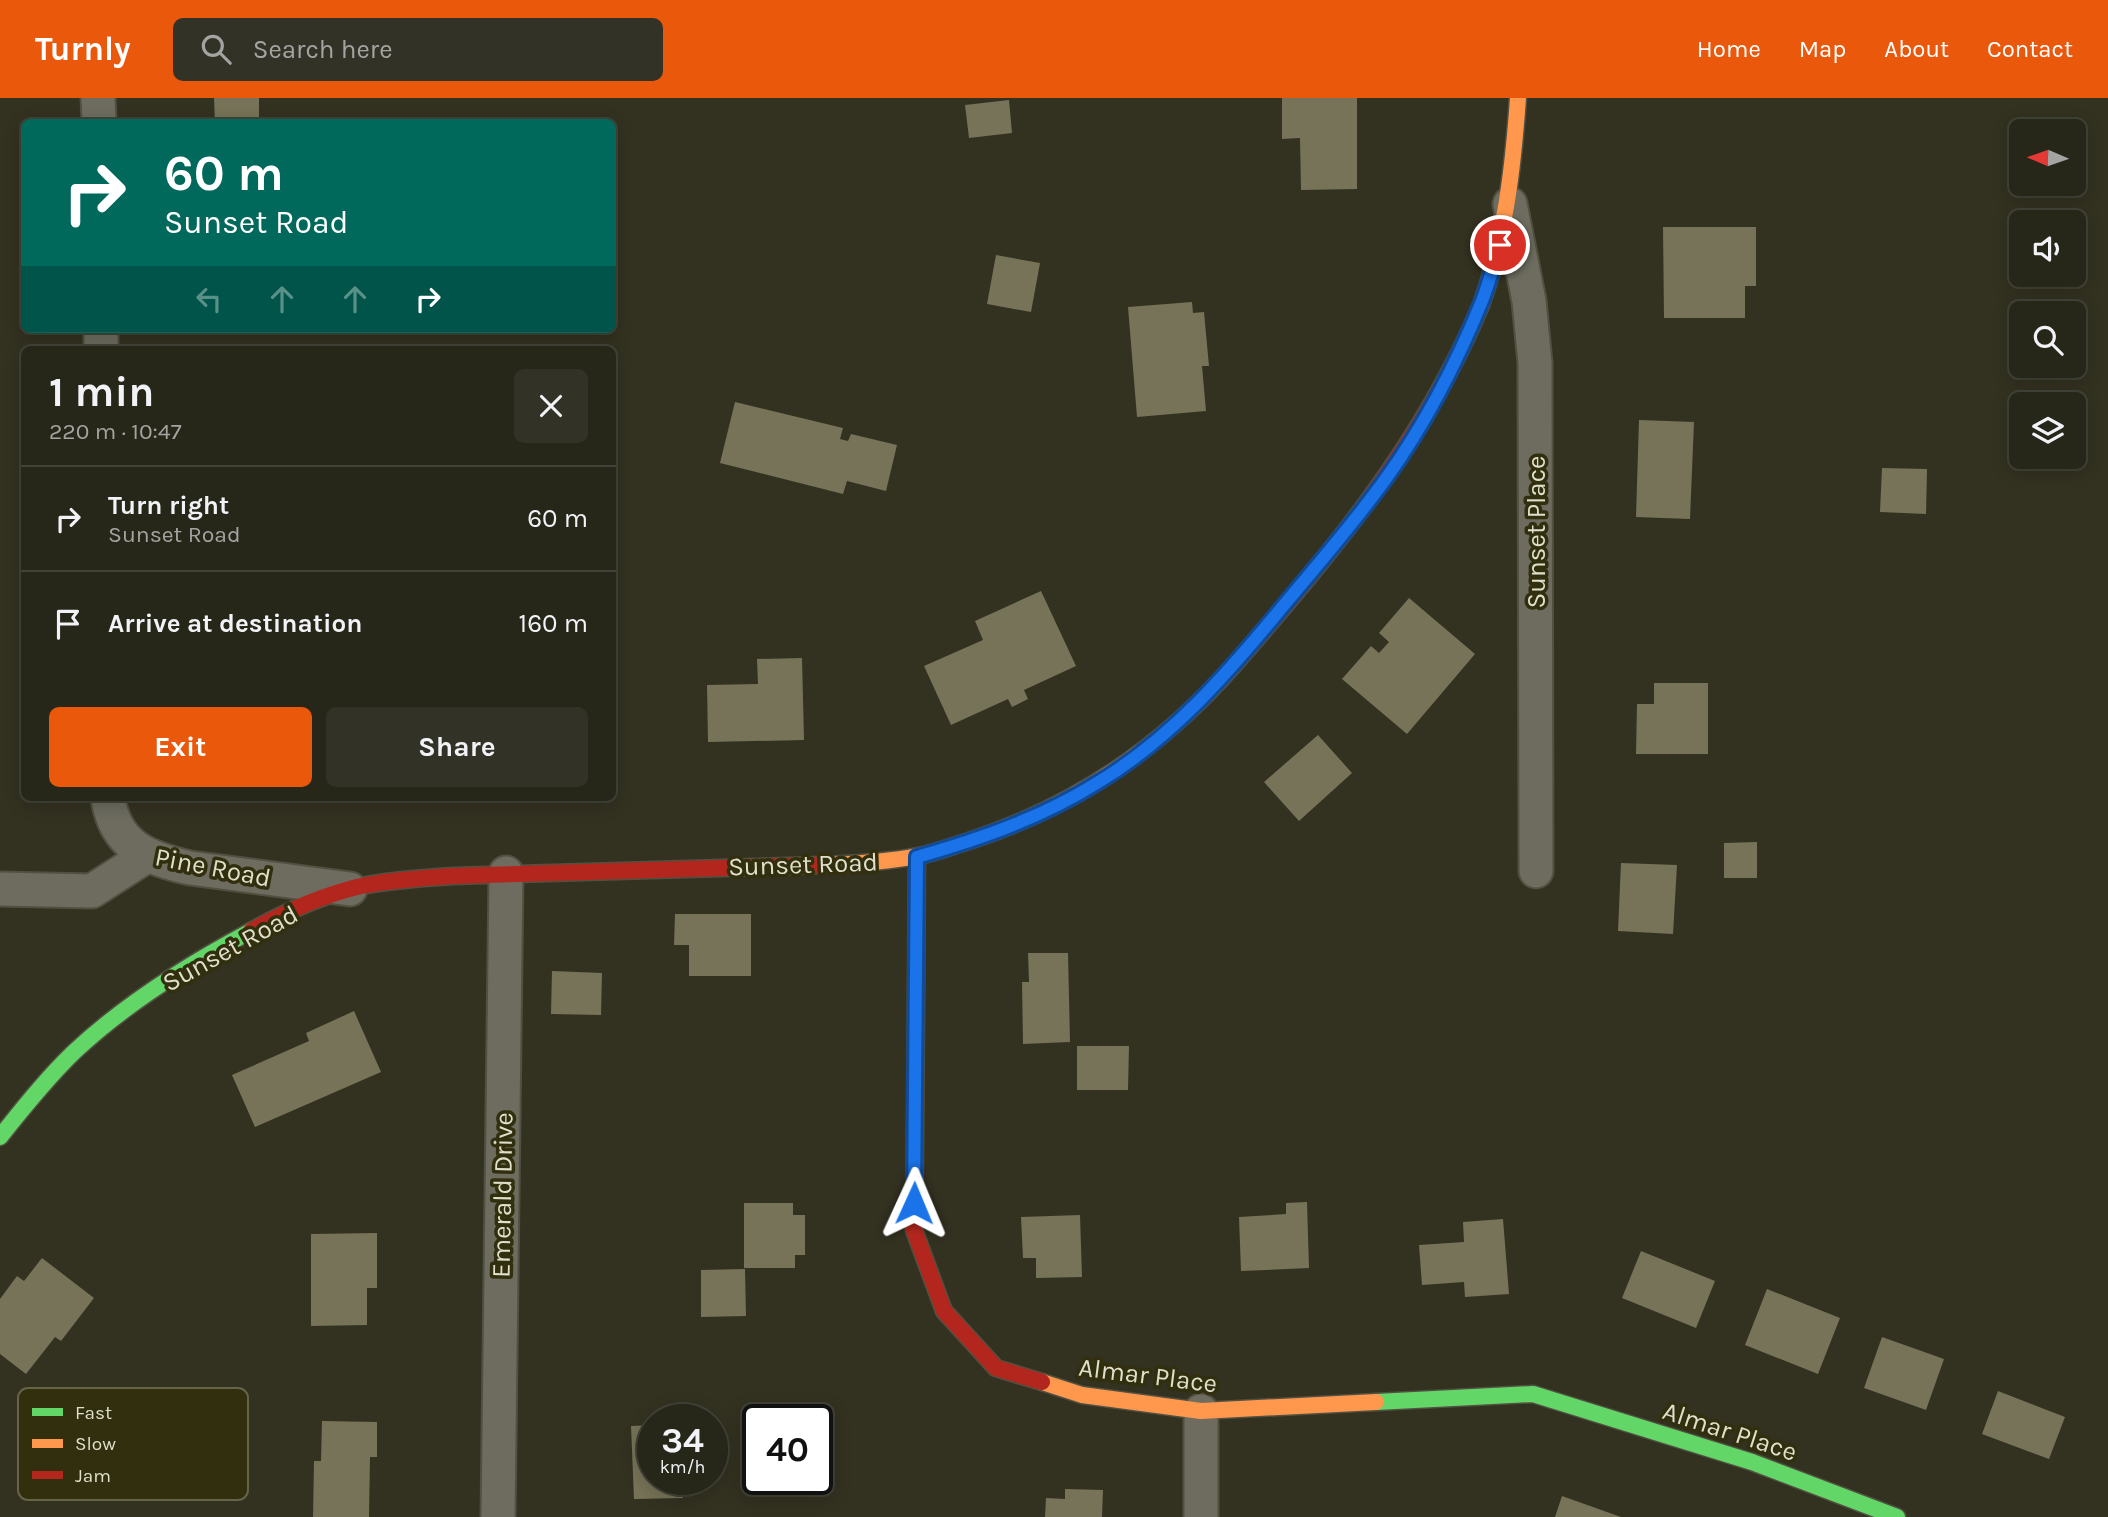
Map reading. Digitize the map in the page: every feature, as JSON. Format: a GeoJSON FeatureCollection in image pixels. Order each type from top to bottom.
{"type":"FeatureCollection","features":[{"type":"Feature","properties":{"kind":"street"},"geometry":{"type":"LineString","coordinates":[[98,98],[99,119]]}},
{"type":"Feature","properties":{"kind":"street","name":"Sunset Road"},"geometry":{"type":"LineString","coordinates":[[0,1137],[68,1058],[144,998],[259,926],[302,906],[350,889],[397,881],[506,873],[855,864],[917,857],[978,839],[1044,813],[1099,783],[1151,746],[1201,700],[1244,652],[1324,558],[1387,477],[1429,412],[1461,350],[1483,298],[1500,245],[1515,144],[1518,98]]}},
{"type":"Feature","properties":{"kind":"street","name":"Sunset Place"},"geometry":{"type":"LineString","coordinates":[[1508,195],[1529,300],[1535,363],[1536,871]]}},
{"type":"Feature","properties":{"kind":"street","name":"Pine Road"},"geometry":{"type":"LineString","coordinates":[[109,801],[113,822],[126,839],[143,853],[164,862],[190,868],[350,889]]}},
{"type":"Feature","properties":{"kind":"street"},"geometry":{"type":"LineString","coordinates":[[0,889],[92,891],[148,855]]}},
{"type":"Feature","properties":{"kind":"street","name":"Almar Place"},"geometry":{"type":"LineString","coordinates":[[917,857],[914,1230],[944,1311],[996,1368],[1082,1395],[1201,1411],[1533,1394],[1752,1462],[1897,1517]]}},
{"type":"Feature","properties":{"kind":"street","name":"Emerald Drive"},"geometry":{"type":"LineString","coordinates":[[498,1517],[506,873]]}},
{"type":"Feature","properties":{"kind":"street"},"geometry":{"type":"LineString","coordinates":[[1201,1411],[1201,1517]]}},
{"type":"Feature","properties":{"kind":"building"},"geometry":{"type":"Polygon","coordinates":[[[214,98],[259,98],[259,119],[215,119],[214,98]]]}},
{"type":"Feature","properties":{"kind":"building"},"geometry":{"type":"Polygon","coordinates":[[[1282,98],[1357,98],[1357,189],[1301,190],[1300,138],[1282,139],[1282,98]]]}},
{"type":"Feature","properties":{"kind":"building"},"geometry":{"type":"Polygon","coordinates":[[[1009,100],[1012,133],[969,138],[965,105],[1009,100]]]}},
{"type":"Feature","properties":{"kind":"building"},"geometry":{"type":"Polygon","coordinates":[[[1663,227],[1756,227],[1756,286],[1745,286],[1745,318],[1664,318],[1663,227]]]}},
{"type":"Feature","properties":{"kind":"building"},"geometry":{"type":"Polygon","coordinates":[[[996,255],[1040,263],[1031,312],[987,304],[996,255]]]}},
{"type":"Feature","properties":{"kind":"building"},"geometry":{"type":"Polygon","coordinates":[[[1192,302],[1193,313],[1204,312],[1209,366],[1202,366],[1206,411],[1137,417],[1128,307],[1192,302]]]}},
{"type":"Feature","properties":{"kind":"building"},"geometry":{"type":"Polygon","coordinates":[[[735,402],[843,428],[840,439],[848,441],[851,434],[897,445],[886,491],[847,481],[843,494],[720,463],[735,402]]]}},
{"type":"Feature","properties":{"kind":"building"},"geometry":{"type":"Polygon","coordinates":[[[1639,420],[1694,422],[1690,519],[1636,517],[1639,420]]]}},
{"type":"Feature","properties":{"kind":"building"},"geometry":{"type":"Polygon","coordinates":[[[1882,468],[1927,469],[1926,514],[1880,512],[1882,468]]]}},
{"type":"Feature","properties":{"kind":"building"},"geometry":{"type":"Polygon","coordinates":[[[1041,591],[1076,666],[1024,690],[1028,699],[1012,707],[1008,699],[951,725],[924,666],[983,640],[975,621],[1041,591]]]}},
{"type":"Feature","properties":{"kind":"building"},"geometry":{"type":"Polygon","coordinates":[[[1409,598],[1475,654],[1407,734],[1342,679],[1371,646],[1379,653],[1389,642],[1379,633],[1409,598]]]}},
{"type":"Feature","properties":{"kind":"building"},"geometry":{"type":"Polygon","coordinates":[[[802,658],[804,740],[708,742],[707,685],[758,684],[757,659],[802,658]]]}},
{"type":"Feature","properties":{"kind":"building"},"geometry":{"type":"Polygon","coordinates":[[[1654,683],[1708,683],[1708,754],[1636,754],[1637,704],[1654,704],[1654,683]]]}},
{"type":"Feature","properties":{"kind":"building"},"geometry":{"type":"Polygon","coordinates":[[[1318,735],[1352,773],[1299,821],[1264,782],[1318,735]]]}},
{"type":"Feature","properties":{"kind":"building"},"geometry":{"type":"Polygon","coordinates":[[[1757,842],[1757,878],[1724,878],[1724,843],[1757,842]]]}},
{"type":"Feature","properties":{"kind":"building"},"geometry":{"type":"Polygon","coordinates":[[[1621,863],[1677,865],[1673,934],[1618,931],[1621,863]]]}},
{"type":"Feature","properties":{"kind":"building"},"geometry":{"type":"Polygon","coordinates":[[[675,914],[751,914],[751,976],[689,976],[689,945],[674,945],[675,914]]]}},
{"type":"Feature","properties":{"kind":"building"},"geometry":{"type":"Polygon","coordinates":[[[1028,953],[1068,953],[1070,1042],[1023,1044],[1022,982],[1029,982],[1028,953]]]}},
{"type":"Feature","properties":{"kind":"building"},"geometry":{"type":"Polygon","coordinates":[[[552,971],[602,973],[601,1015],[551,1014],[552,971]]]}},
{"type":"Feature","properties":{"kind":"building"},"geometry":{"type":"Polygon","coordinates":[[[354,1011],[381,1072],[255,1127],[232,1075],[309,1041],[306,1033],[354,1011]]]}},
{"type":"Feature","properties":{"kind":"building"},"geometry":{"type":"Polygon","coordinates":[[[1077,1046],[1129,1046],[1128,1090],[1077,1090],[1077,1046]]]}},
{"type":"Feature","properties":{"kind":"building"},"geometry":{"type":"Polygon","coordinates":[[[1307,1202],[1309,1268],[1241,1271],[1239,1217],[1286,1214],[1286,1203],[1307,1202]]]}},
{"type":"Feature","properties":{"kind":"building"},"geometry":{"type":"Polygon","coordinates":[[[744,1203],[793,1203],[793,1215],[805,1215],[805,1255],[795,1255],[795,1268],[744,1268],[744,1203]]]}},
{"type":"Feature","properties":{"kind":"building"},"geometry":{"type":"Polygon","coordinates":[[[1080,1215],[1082,1277],[1036,1278],[1036,1258],[1023,1258],[1021,1217],[1080,1215]]]}},
{"type":"Feature","properties":{"kind":"building"},"geometry":{"type":"Polygon","coordinates":[[[1503,1219],[1509,1294],[1465,1297],[1464,1282],[1422,1285],[1419,1245],[1464,1242],[1463,1222],[1503,1219]]]}},
{"type":"Feature","properties":{"kind":"building"},"geometry":{"type":"Polygon","coordinates":[[[377,1233],[377,1288],[367,1288],[367,1325],[311,1326],[311,1234],[377,1233]]]}},
{"type":"Feature","properties":{"kind":"building"},"geometry":{"type":"Polygon","coordinates":[[[1641,1251],[1715,1281],[1696,1328],[1622,1298],[1641,1251]]]}},
{"type":"Feature","properties":{"kind":"building"},"geometry":{"type":"Polygon","coordinates":[[[42,1258],[94,1298],[61,1341],[55,1337],[26,1374],[0,1354],[0,1299],[17,1276],[24,1281],[42,1258]]]}},
{"type":"Feature","properties":{"kind":"building"},"geometry":{"type":"Polygon","coordinates":[[[745,1269],[746,1316],[701,1317],[701,1270],[745,1269]]]}},
{"type":"Feature","properties":{"kind":"building"},"geometry":{"type":"Polygon","coordinates":[[[1767,1289],[1840,1318],[1818,1374],[1745,1345],[1767,1289]]]}},
{"type":"Feature","properties":{"kind":"building"},"geometry":{"type":"Polygon","coordinates":[[[1882,1337],[1944,1359],[1926,1410],[1864,1388],[1882,1337]]]}},
{"type":"Feature","properties":{"kind":"building"},"geometry":{"type":"Polygon","coordinates":[[[1998,1391],[2065,1417],[2049,1459],[1982,1434],[1998,1391]]]}},
{"type":"Feature","properties":{"kind":"building"},"geometry":{"type":"Polygon","coordinates":[[[322,1421],[377,1422],[377,1457],[370,1457],[369,1517],[313,1517],[314,1461],[321,1461],[322,1421]]]}},
{"type":"Feature","properties":{"kind":"building"},"geometry":{"type":"Polygon","coordinates":[[[631,1426],[637,1426],[637,1495],[683,1495],[683,1498],[634,1499],[631,1426]]]}},
{"type":"Feature","properties":{"kind":"building"},"geometry":{"type":"Polygon","coordinates":[[[1065,1489],[1103,1490],[1102,1517],[1045,1517],[1046,1498],[1065,1499],[1065,1489]]]}},
{"type":"Feature","properties":{"kind":"building"},"geometry":{"type":"Polygon","coordinates":[[[1562,1496],[1621,1517],[1555,1517],[1562,1496]]]}},
{"type":"Feature","properties":{"kind":"traffic: fast"},"geometry":{"type":"LineString","coordinates":[[915,1134],[917,857]]}},
{"type":"Feature","properties":{"kind":"traffic: fast"},"geometry":{"type":"LineString","coordinates":[[0,1137],[54,1072],[93,1035],[158,986],[251,931]]}},
{"type":"Feature","properties":{"kind":"traffic: fast"},"geometry":{"type":"LineString","coordinates":[[1376,1402],[1533,1394],[1752,1462],[1897,1517]]}},
{"type":"Feature","properties":{"kind":"traffic: slow"},"geometry":{"type":"LineString","coordinates":[[1481,305],[1507,203],[1518,98]]}},
{"type":"Feature","properties":{"kind":"traffic: slow"},"geometry":{"type":"LineString","coordinates":[[822,865],[924,855],[969,841],[1044,811],[1113,772],[1145,748],[1205,696],[1233,666]]}},
{"type":"Feature","properties":{"kind":"traffic: slow"},"geometry":{"type":"LineString","coordinates":[[1042,1382],[1082,1395],[1201,1411],[1376,1402]]}},
{"type":"Feature","properties":{"kind":"traffic: jam"},"geometry":{"type":"LineString","coordinates":[[1233,666],[1305,582],[1372,496],[1403,451],[1458,356],[1481,305]]}},
{"type":"Feature","properties":{"kind":"traffic: jam"},"geometry":{"type":"LineString","coordinates":[[251,931],[318,899],[361,886],[395,881],[453,876],[822,865]]}},
{"type":"Feature","properties":{"kind":"traffic: jam"},"geometry":{"type":"LineString","coordinates":[[915,1134],[914,1230],[944,1311],[996,1368],[1042,1382]]}},
{"type":"Feature","properties":{"kind":"route"},"geometry":{"type":"LineString","coordinates":[[914,1203],[917,857],[978,839],[1044,813],[1099,783],[1151,746],[1201,700],[1271,622],[1387,477],[1429,412],[1461,350],[1483,298],[1500,245]]}}]}
